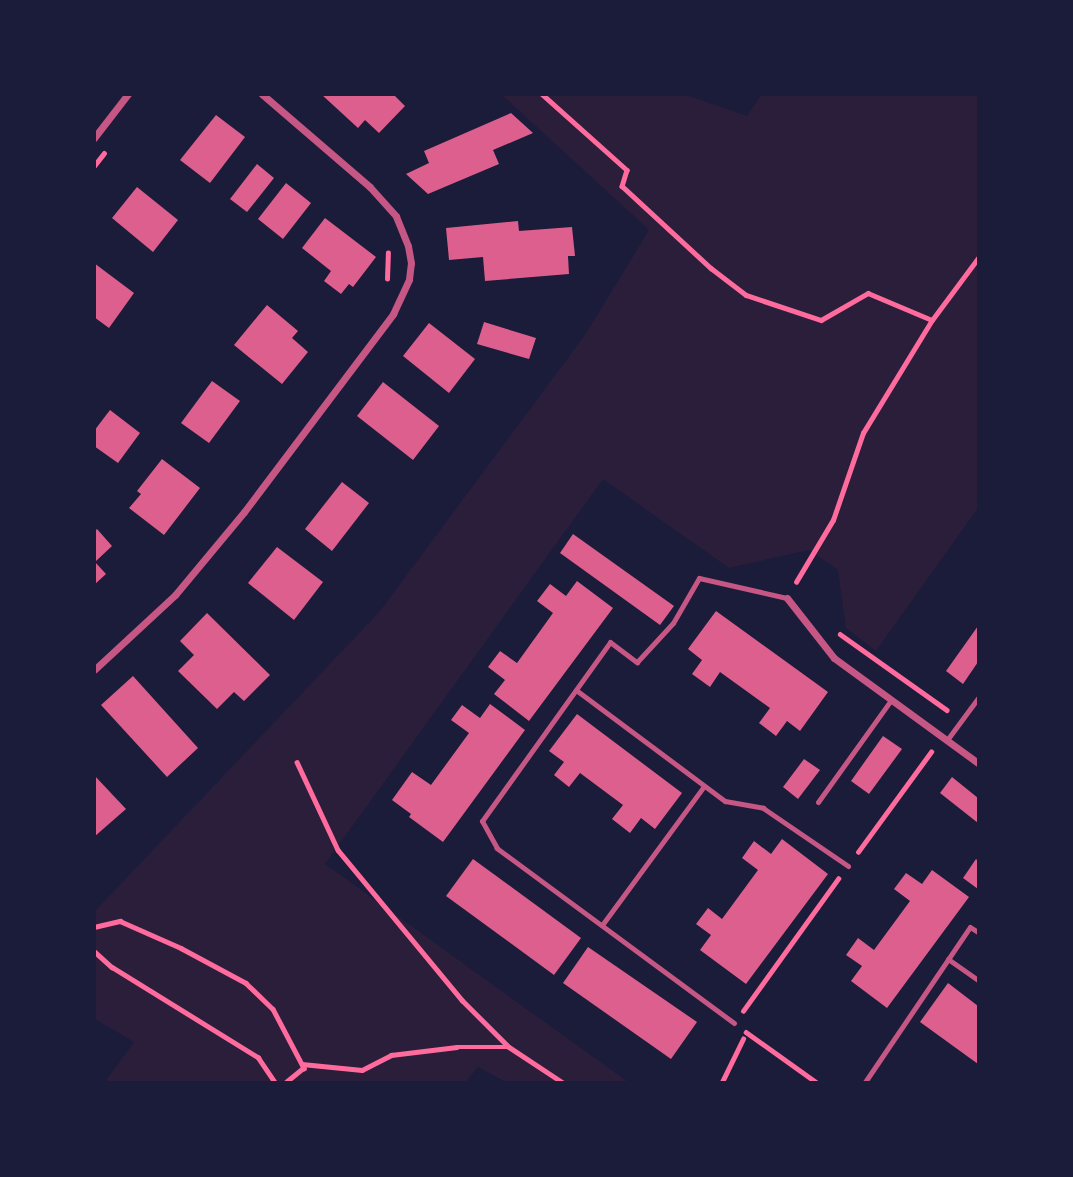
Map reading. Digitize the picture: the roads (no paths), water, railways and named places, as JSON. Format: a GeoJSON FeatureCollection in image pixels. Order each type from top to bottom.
{"type":"FeatureCollection","features":[{"type":"Feature","properties":{"kind":"street"},"geometry":{"type":"LineString","coordinates":[[94,138],[128,94]]}},
{"type":"Feature","properties":{"kind":"street"},"geometry":{"type":"LineString","coordinates":[[94,670],[175,596],[244,512],[393,314],[409,279],[411,263],[408,246],[396,216],[369,187],[262,94]]}},
{"type":"Feature","properties":{"kind":"street"},"geometry":{"type":"LineString","coordinates":[[787,598],[834,658],[978,763]]}},
{"type":"Feature","properties":{"kind":"lane"},"geometry":{"type":"LineString","coordinates":[[734,1023],[497,848],[482,821],[610,642],[638,662],[673,622],[699,578],[787,598]]}},
{"type":"Feature","properties":{"kind":"lane"},"geometry":{"type":"LineString","coordinates":[[576,690],[725,801],[763,808],[848,866]]}},
{"type":"Feature","properties":{"kind":"lane"},"geometry":{"type":"LineString","coordinates":[[944,738],[978,698]]}},
{"type":"Feature","properties":{"kind":"lane"},"geometry":{"type":"LineString","coordinates":[[818,802],[891,700]]}},
{"type":"Feature","properties":{"kind":"lane"},"geometry":{"type":"LineString","coordinates":[[602,925],[704,786]]}},
{"type":"Feature","properties":{"kind":"lane"},"geometry":{"type":"LineString","coordinates":[[865,1083],[970,927],[978,932]]}},
{"type":"Feature","properties":{"kind":"lane"},"geometry":{"type":"LineString","coordinates":[[948,959],[978,980]]}}]}
